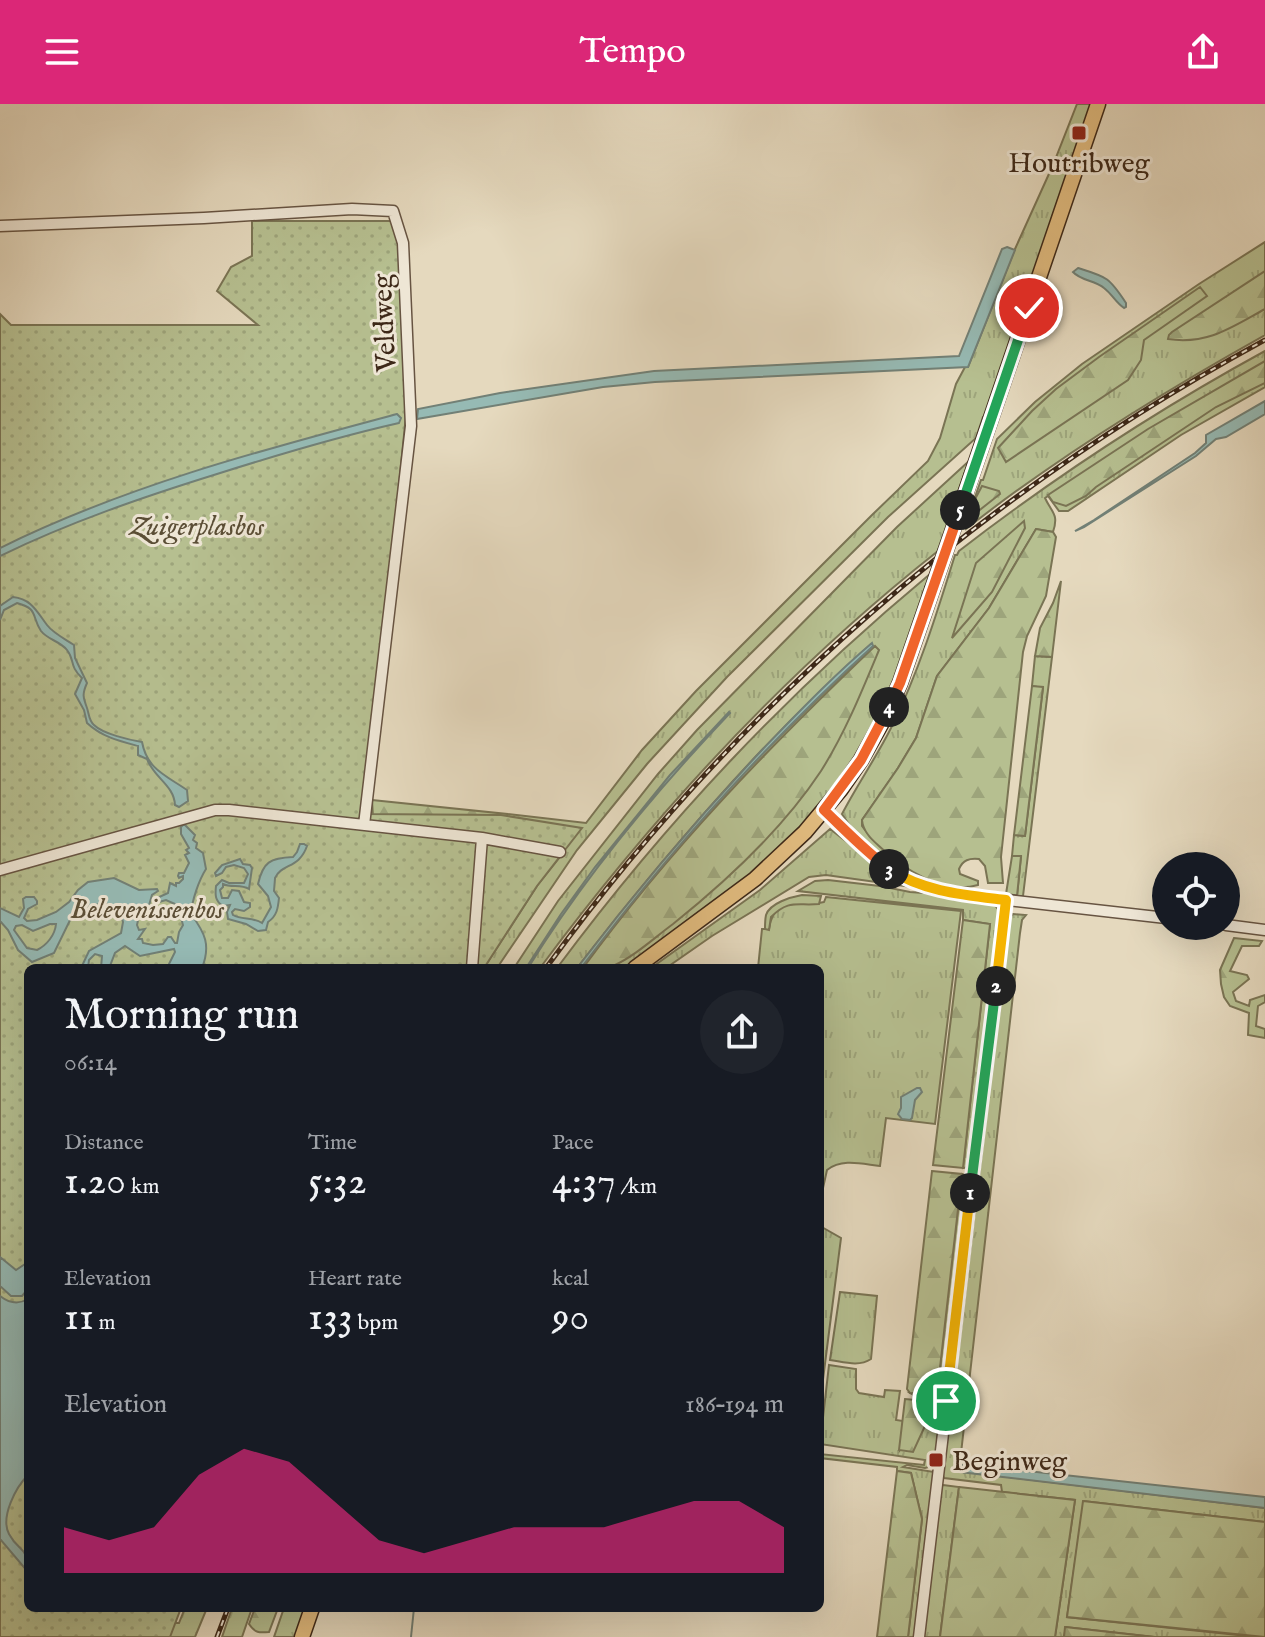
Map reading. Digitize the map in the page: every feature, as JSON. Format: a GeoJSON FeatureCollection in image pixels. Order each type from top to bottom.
{"type":"FeatureCollection","features":[{"type":"Feature","properties":{"kind":"main road"},"geometry":{"type":"LineString","coordinates":[[640,964],[755,879],[788,849],[821,813],[861,760],[886,715],[900,683],[1098,104]]}},
{"type":"Feature","properties":{"kind":"main road"},"geometry":{"type":"LineString","coordinates":[[302,1637],[311,1612]]}},
{"type":"Feature","properties":{"kind":"street","name":"Veldweg"},"geometry":{"type":"LineString","coordinates":[[0,226],[352,209],[393,211],[403,243],[411,426],[364,825]]}},
{"type":"Feature","properties":{"kind":"street"},"geometry":{"type":"LineString","coordinates":[[0,870],[215,810],[482,838],[560,852]]}},
{"type":"Feature","properties":{"kind":"street"},"geometry":{"type":"LineString","coordinates":[[821,813],[852,843],[862,847],[898,875],[923,886],[955,894],[1152,916]]}},
{"type":"Feature","properties":{"kind":"street"},"geometry":{"type":"LineString","coordinates":[[472,964],[482,838]]}},
{"type":"Feature","properties":{"kind":"street"},"geometry":{"type":"LineString","coordinates":[[919,1637],[1006,900]]}},
{"type":"Feature","properties":{"kind":"street"},"geometry":{"type":"LineString","coordinates":[[1240,927],[1265,930]]}},
{"type":"Feature","properties":{"kind":"green space"},"geometry":{"type":"Polygon","coordinates":[[[1077,104],[1093,104],[986,417],[983,417],[976,438],[888,517],[727,677],[647,764],[577,850],[500,964],[487,964],[537,886],[563,853],[505,833],[507,814],[586,823],[642,750],[696,691],[928,461],[940,438],[956,384],[965,367],[968,367],[1015,249],[1077,104]]]}},
{"type":"Feature","properties":{"kind":"green space","name":"Zuigerplasbos"},"geometry":{"type":"Polygon","coordinates":[[[252,221],[394,221],[401,232],[408,395],[366,814],[501,815],[582,828],[537,886],[487,964],[24,964],[24,1612],[179,1612],[170,1637],[0,1637],[0,314],[11,325],[258,325],[217,291],[231,267],[252,256],[252,221]]]}},
{"type":"Feature","properties":{"kind":"green space"},"geometry":{"type":"Polygon","coordinates":[[[1265,242],[1265,335],[1112,426],[966,529],[997,439],[1035,402],[1082,364],[1265,242]]]}},
{"type":"Feature","properties":{"kind":"green space"},"geometry":{"type":"Polygon","coordinates":[[[1265,271],[1265,309],[1208,337],[1168,339],[1172,332],[1265,271]]]}},
{"type":"Feature","properties":{"kind":"green space"},"geometry":{"type":"Polygon","coordinates":[[[1200,287],[1207,296],[1144,340],[1141,360],[1128,380],[1006,462],[998,448],[1056,389],[1200,287]]]}},
{"type":"Feature","properties":{"kind":"green space"},"geometry":{"type":"Polygon","coordinates":[[[1265,351],[1265,387],[1181,435],[1068,511],[1059,511],[1048,496],[1045,498],[1055,517],[1053,532],[1036,529],[989,608],[937,676],[916,738],[862,820],[862,826],[872,839],[946,884],[961,886],[962,889],[910,874],[879,855],[842,814],[901,707],[955,555],[1108,445],[1265,351]]]}},
{"type":"Feature","properties":{"kind":"green space"},"geometry":{"type":"Polygon","coordinates":[[[1265,361],[1265,383],[1216,407],[1086,496],[1066,506],[1053,502],[1048,495],[1148,429],[1265,361]]]}},
{"type":"Feature","properties":{"kind":"green space"},"geometry":{"type":"Polygon","coordinates":[[[969,461],[941,548],[828,645],[725,746],[629,854],[543,964],[517,964],[558,901],[658,774],[697,730],[897,527],[969,461]]]}},
{"type":"Feature","properties":{"kind":"green space"},"geometry":{"type":"Polygon","coordinates":[[[982,486],[1000,494],[967,520],[973,503],[982,486]]]}},
{"type":"Feature","properties":{"kind":"green space"},"geometry":{"type":"Polygon","coordinates":[[[1024,521],[1025,528],[992,592],[952,638],[976,563],[1024,521]]]}},
{"type":"Feature","properties":{"kind":"green space"},"geometry":{"type":"Polygon","coordinates":[[[1036,529],[1053,532],[1056,537],[1046,596],[1023,652],[1001,857],[1003,883],[988,883],[985,866],[979,859],[969,859],[959,869],[960,874],[978,881],[978,885],[965,887],[938,883],[924,878],[889,855],[873,841],[862,820],[916,738],[937,676],[989,608],[1036,529]]]}},
{"type":"Feature","properties":{"kind":"green space"},"geometry":{"type":"Polygon","coordinates":[[[930,574],[893,685],[866,738],[838,783],[776,855],[633,964],[584,964],[696,825],[783,733],[873,646],[871,644],[792,719],[717,799],[646,882],[580,964],[560,964],[686,809],[778,712],[930,574]]]}},
{"type":"Feature","properties":{"kind":"green space"},"geometry":{"type":"Polygon","coordinates":[[[1061,581],[1052,657],[1035,656],[1040,628],[1061,581]]]}},
{"type":"Feature","properties":{"kind":"green space"},"geometry":{"type":"Polygon","coordinates":[[[875,646],[879,650],[830,757],[806,793],[772,834],[714,890],[637,952],[617,964],[586,964],[685,841],[797,722],[875,646]]]}},
{"type":"Feature","properties":{"kind":"green space"},"geometry":{"type":"Polygon","coordinates":[[[1035,656],[1052,657],[1023,896],[1017,896],[1021,857],[1012,856],[1014,835],[1025,836],[1043,688],[1032,686],[1035,656]]]}},
{"type":"Feature","properties":{"kind":"green space"},"geometry":{"type":"Polygon","coordinates":[[[1032,686],[1043,687],[1025,836],[1014,835],[1032,686]]]}},
{"type":"Feature","properties":{"kind":"green space"},"geometry":{"type":"Polygon","coordinates":[[[372,800],[507,814],[505,833],[373,817],[372,800]]]}},
{"type":"Feature","properties":{"kind":"green space"},"geometry":{"type":"Polygon","coordinates":[[[830,829],[890,875],[919,888],[826,875],[809,877],[672,964],[657,964],[760,890],[830,829]]]}},
{"type":"Feature","properties":{"kind":"green space"},"geometry":{"type":"Polygon","coordinates":[[[1012,856],[1021,856],[1017,896],[1006,894],[1012,856]]]}},
{"type":"Feature","properties":{"kind":"green space"},"geometry":{"type":"Polygon","coordinates":[[[828,880],[994,904],[1000,912],[972,1164],[969,1167],[963,1168],[990,924],[963,920],[963,910],[798,891],[815,881],[828,880]]]}},
{"type":"Feature","properties":{"kind":"green space"},"geometry":{"type":"Polygon","coordinates":[[[802,895],[821,896],[819,904],[794,904],[783,908],[771,917],[769,930],[765,929],[766,915],[772,907],[802,895]]]}},
{"type":"Feature","properties":{"kind":"green space"},"geometry":{"type":"Polygon","coordinates":[[[826,897],[961,911],[935,1124],[886,1118],[880,1166],[839,1164],[827,1170],[824,1184],[824,964],[758,964],[762,929],[769,929],[776,911],[789,905],[824,902],[826,897]]]}},
{"type":"Feature","properties":{"kind":"green space"},"geometry":{"type":"Polygon","coordinates":[[[1013,914],[1026,915],[1020,933],[959,1471],[1265,1508],[1265,1522],[1084,1501],[1067,1617],[1257,1637],[1155,1637],[1066,1627],[1064,1637],[1055,1637],[1075,1500],[1002,1492],[1001,1485],[944,1478],[942,1473],[1009,918],[1013,914]]]}},
{"type":"Feature","properties":{"kind":"green space"},"geometry":{"type":"Polygon","coordinates":[[[963,920],[990,924],[963,1168],[933,1165],[963,920]]]}},
{"type":"Feature","properties":{"kind":"green space"},"geometry":{"type":"Polygon","coordinates":[[[1233,940],[1262,941],[1259,946],[1242,946],[1230,971],[1247,975],[1249,979],[1233,992],[1236,1001],[1249,1006],[1250,1000],[1265,995],[1265,1002],[1258,1006],[1256,1026],[1265,1029],[1265,1038],[1248,1035],[1249,1013],[1230,1006],[1224,997],[1220,970],[1233,940]]]}},
{"type":"Feature","properties":{"kind":"green space"},"geometry":{"type":"Polygon","coordinates":[[[932,1171],[962,1174],[937,1394],[910,1393],[907,1389],[932,1171]]]}},
{"type":"Feature","properties":{"kind":"green space"},"geometry":{"type":"Polygon","coordinates":[[[962,1174],[970,1180],[944,1395],[922,1398],[910,1393],[937,1394],[962,1174]]]}},
{"type":"Feature","properties":{"kind":"green space"},"geometry":{"type":"Polygon","coordinates":[[[824,1228],[841,1238],[824,1372],[824,1228]]]}},
{"type":"Feature","properties":{"kind":"green space"},"geometry":{"type":"Polygon","coordinates":[[[840,1292],[877,1296],[871,1359],[862,1363],[830,1360],[840,1292]]]}},
{"type":"Feature","properties":{"kind":"green space"},"geometry":{"type":"Polygon","coordinates":[[[829,1365],[856,1369],[856,1389],[859,1393],[884,1397],[885,1390],[900,1391],[896,1420],[903,1421],[900,1450],[936,1402],[942,1406],[936,1465],[903,1467],[934,1472],[916,1637],[908,1637],[922,1519],[911,1473],[897,1471],[897,1467],[824,1458],[824,1454],[924,1465],[925,1460],[824,1445],[829,1365]]]}},
{"type":"Feature","properties":{"kind":"green space"},"geometry":{"type":"Polygon","coordinates":[[[905,1399],[936,1402],[913,1452],[899,1450],[905,1399]]]}},
{"type":"Feature","properties":{"kind":"green space"},"geometry":{"type":"Polygon","coordinates":[[[897,1471],[911,1473],[922,1519],[908,1637],[877,1637],[897,1471]]]}},
{"type":"Feature","properties":{"kind":"green space"},"geometry":{"type":"Polygon","coordinates":[[[943,1485],[959,1487],[940,1637],[923,1637],[940,1488],[943,1485]]]}},
{"type":"Feature","properties":{"kind":"green space"},"geometry":{"type":"Polygon","coordinates":[[[959,1487],[1075,1500],[1055,1637],[940,1637],[959,1487]]]}},
{"type":"Feature","properties":{"kind":"green space"},"geometry":{"type":"Polygon","coordinates":[[[1083,1501],[1265,1522],[1265,1637],[1067,1617],[1083,1501]]]}},
{"type":"Feature","properties":{"kind":"green space"},"geometry":{"type":"Polygon","coordinates":[[[183,1612],[205,1612],[195,1637],[79,1637],[101,1622],[179,1623],[183,1612]]]}},
{"type":"Feature","properties":{"kind":"green space"},"geometry":{"type":"Polygon","coordinates":[[[231,1612],[251,1612],[242,1637],[222,1637],[231,1612]]]}},
{"type":"Feature","properties":{"kind":"green space"},"geometry":{"type":"Polygon","coordinates":[[[254,1612],[276,1612],[269,1632],[258,1632],[249,1624],[254,1612]]]}},
{"type":"Feature","properties":{"kind":"green space"},"geometry":{"type":"Polygon","coordinates":[[[283,1612],[305,1612],[297,1637],[274,1637],[283,1612]]]}},
{"type":"Feature","properties":{"kind":"green space"},"geometry":{"type":"Polygon","coordinates":[[[1065,1627],[1154,1637],[1064,1637],[1065,1627]]]}},
{"type":"Feature","properties":{"kind":"water"},"geometry":{"type":"Polygon","coordinates":[[[1002,249],[1015,250],[968,367],[655,382],[603,387],[417,419],[418,409],[500,393],[654,371],[959,356],[1002,249]]]}},
{"type":"Feature","properties":{"kind":"water"},"geometry":{"type":"Polygon","coordinates":[[[1078,268],[1111,283],[1126,307],[1121,306],[1100,285],[1076,275],[1073,272],[1078,268]]]}},
{"type":"Feature","properties":{"kind":"water"},"geometry":{"type":"Polygon","coordinates":[[[1265,401],[1265,414],[1226,437],[1216,439],[1196,456],[1075,531],[1195,453],[1206,443],[1206,435],[1265,401]]]}},
{"type":"Feature","properties":{"kind":"water"},"geometry":{"type":"Polygon","coordinates":[[[397,414],[401,418],[399,423],[307,447],[162,492],[80,521],[0,556],[0,548],[145,488],[245,456],[397,414]]]}},
{"type":"Feature","properties":{"kind":"water"},"geometry":{"type":"Polygon","coordinates":[[[13,597],[29,603],[50,628],[74,645],[75,658],[87,683],[84,698],[92,723],[110,734],[142,742],[153,765],[187,790],[188,801],[179,807],[175,805],[168,787],[147,759],[138,755],[138,746],[105,735],[87,723],[75,694],[82,678],[67,650],[44,634],[32,611],[24,605],[17,603],[4,610],[0,620],[0,606],[13,597]]]}},
{"type":"Feature","properties":{"kind":"water"},"geometry":{"type":"Polygon","coordinates":[[[872,643],[873,646],[756,760],[684,841],[584,964],[580,964],[667,856],[738,775],[843,668],[872,643]]]}},
{"type":"Feature","properties":{"kind":"water"},"geometry":{"type":"Polygon","coordinates":[[[729,712],[623,835],[529,964],[595,867],[670,775],[729,712]]]}},
{"type":"Feature","properties":{"kind":"water"},"geometry":{"type":"Polygon","coordinates":[[[184,824],[195,835],[193,840],[197,843],[196,848],[203,853],[206,869],[196,890],[191,914],[205,940],[203,964],[169,964],[174,949],[140,956],[125,946],[115,953],[111,964],[101,964],[102,956],[95,954],[88,964],[83,964],[89,951],[121,933],[123,922],[120,911],[105,903],[74,912],[54,953],[32,962],[18,950],[0,921],[0,908],[19,917],[26,897],[34,897],[37,904],[28,909],[24,918],[27,921],[37,920],[56,912],[88,882],[114,878],[139,890],[158,891],[152,895],[148,909],[140,911],[137,925],[139,930],[145,929],[138,939],[153,945],[163,944],[171,937],[177,943],[183,925],[179,911],[175,904],[166,900],[159,902],[157,898],[168,893],[170,883],[176,886],[183,879],[183,876],[179,878],[179,873],[184,873],[189,863],[185,855],[189,853],[186,850],[189,848],[181,834],[184,824]],[[56,924],[33,931],[22,925],[14,930],[27,948],[37,950],[54,932],[56,924]]]}},
{"type":"Feature","properties":{"kind":"water"},"geometry":{"type":"Polygon","coordinates":[[[300,844],[307,846],[300,859],[275,878],[274,891],[279,898],[278,905],[266,930],[258,931],[228,919],[230,905],[223,906],[218,902],[216,886],[222,880],[244,883],[248,874],[244,868],[234,865],[226,867],[216,876],[222,865],[240,859],[243,864],[250,865],[249,889],[223,884],[220,890],[222,898],[228,898],[232,890],[239,891],[244,902],[250,903],[244,911],[235,909],[233,915],[262,923],[271,907],[268,896],[258,884],[262,871],[273,860],[293,857],[300,844]]]}},
{"type":"Feature","properties":{"kind":"water"},"geometry":{"type":"Polygon","coordinates":[[[917,1088],[922,1092],[915,1100],[912,1118],[902,1119],[898,1114],[901,1097],[917,1088]]]}},
{"type":"Feature","properties":{"kind":"water"},"geometry":{"type":"Polygon","coordinates":[[[0,1257],[16,1270],[24,1265],[22,1296],[11,1296],[0,1286],[0,1257]]]}},
{"type":"Feature","properties":{"kind":"water"},"geometry":{"type":"Polygon","coordinates":[[[0,1296],[14,1302],[24,1301],[24,1480],[14,1494],[6,1519],[9,1534],[24,1552],[24,1567],[0,1539],[0,1296]]]}},
{"type":"Feature","properties":{"kind":"water"},"geometry":{"type":"Polygon","coordinates":[[[964,1464],[1265,1497],[1265,1508],[960,1472],[959,1467],[964,1464]]]}},
{"type":"Feature","properties":{"kind":"waterway"},"geometry":{"type":"LineString","coordinates":[[411,1637],[414,1612]]}},
{"type":"Feature","properties":{"kind":"railway"},"geometry":{"type":"LineString","coordinates":[[549,964],[620,872],[699,781],[782,695],[870,614],[963,538],[1060,466],[1160,400],[1265,340]]}},
{"type":"Feature","properties":{"kind":"railway"},"geometry":{"type":"LineString","coordinates":[[217,1637],[226,1612]]}},
{"type":"Feature","properties":{"kind":"place","name":"Houtribweg"},"geometry":{"type":"Point","coordinates":[1079,133]}},
{"type":"Feature","properties":{"kind":"place","name":"Beginweg"},"geometry":{"type":"Point","coordinates":[936,1460]}},
{"type":"Feature","properties":{"kind":"route"},"geometry":{"type":"LineString","coordinates":[[946,1401],[1006,900],[955,894],[923,886],[898,875],[871,855],[824,810],[861,760],[900,683],[1029,308]]}},
{"type":"Feature","properties":{"kind":"park label","name":"Belevenissenbos"},"geometry":{"type":"Point","coordinates":[147,908]}}]}
